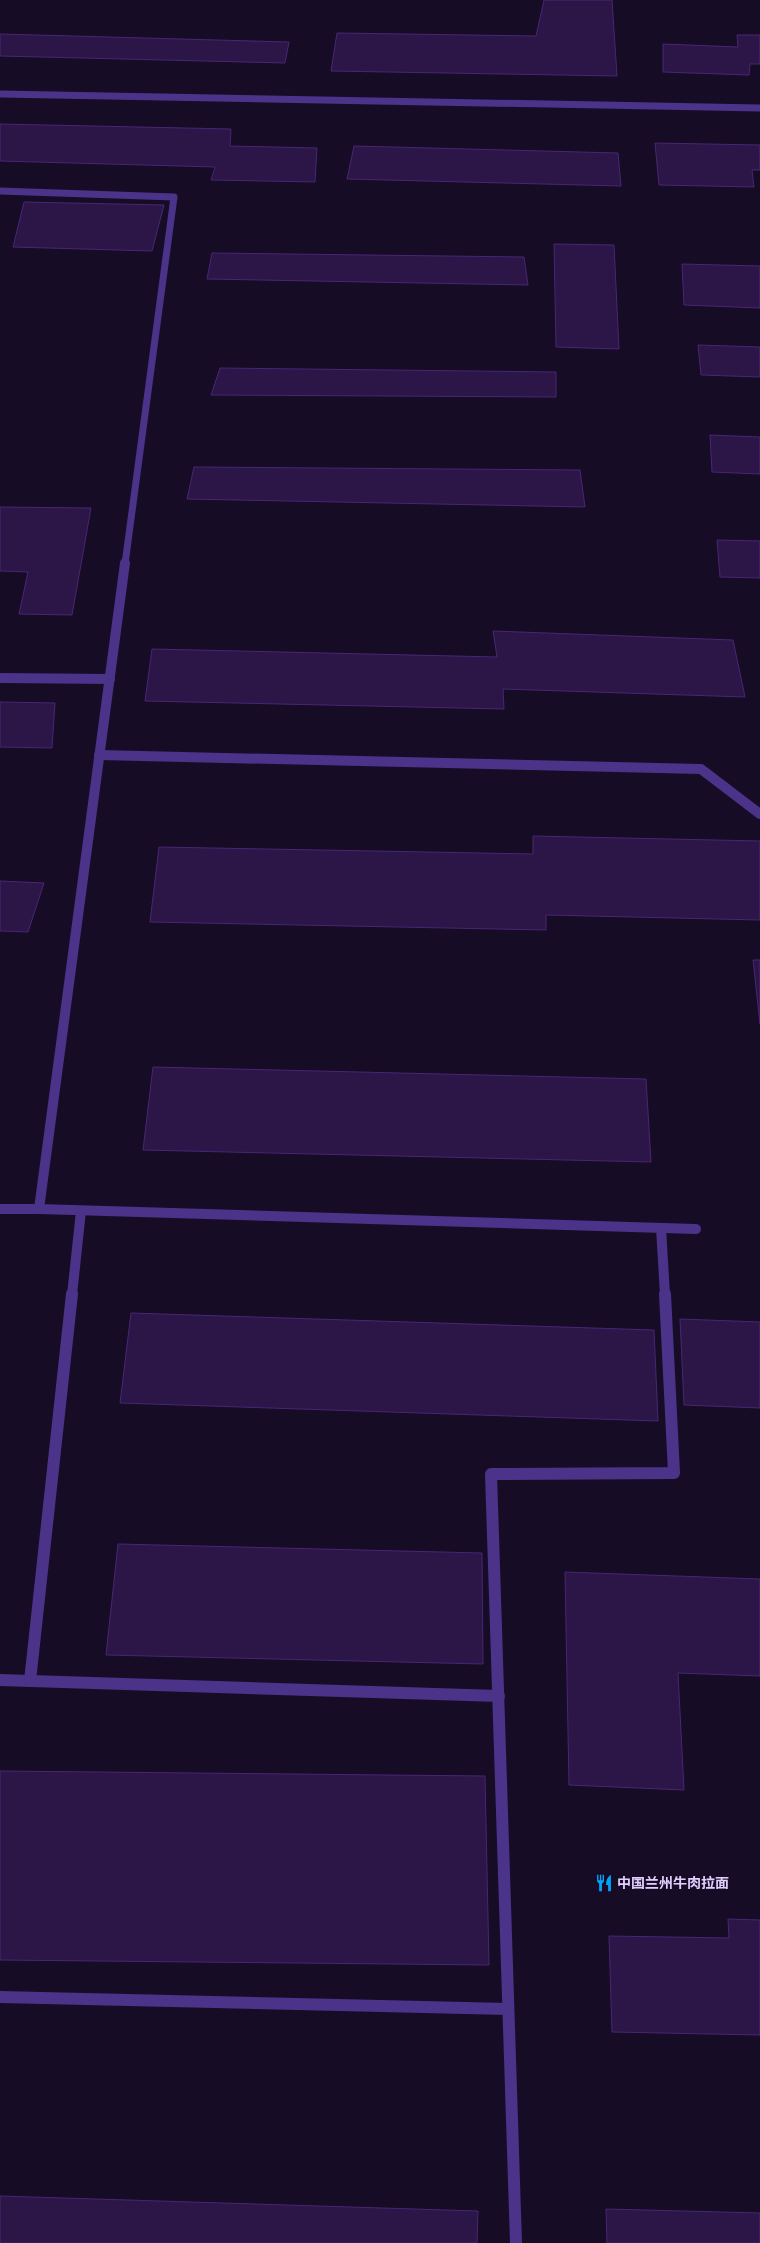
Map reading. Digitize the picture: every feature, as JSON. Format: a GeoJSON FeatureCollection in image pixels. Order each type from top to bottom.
{"type":"FeatureCollection","features":[{"type":"Feature","properties":{"kind":"street"},"geometry":{"type":"LineString","coordinates":[[0,94],[760,108]]}},
{"type":"Feature","properties":{"kind":"street"},"geometry":{"type":"LineString","coordinates":[[0,191],[174,197],[39,1209]]}},
{"type":"Feature","properties":{"kind":"street"},"geometry":{"type":"LineString","coordinates":[[0,678],[110,679]]}},
{"type":"Feature","properties":{"kind":"street"},"geometry":{"type":"LineString","coordinates":[[100,755],[701,770],[760,814]]}},
{"type":"Feature","properties":{"kind":"street"},"geometry":{"type":"LineString","coordinates":[[0,1209],[696,1229]]}},
{"type":"Feature","properties":{"kind":"street"},"geometry":{"type":"LineString","coordinates":[[30,1681],[81,1211]]}},
{"type":"Feature","properties":{"kind":"street"},"geometry":{"type":"LineString","coordinates":[[516,2243],[491,1474],[674,1473],[661,1228]]}},
{"type":"Feature","properties":{"kind":"street"},"geometry":{"type":"LineString","coordinates":[[0,1680],[499,1696]]}},
{"type":"Feature","properties":{"kind":"street"},"geometry":{"type":"LineString","coordinates":[[0,1997],[508,2009]]}},
{"type":"Feature","properties":{"kind":"building"},"geometry":{"type":"Polygon","coordinates":[[[544,0],[612,0],[617,76],[331,71],[337,33],[536,36],[544,0]]]}},
{"type":"Feature","properties":{"kind":"building"},"geometry":{"type":"Polygon","coordinates":[[[0,34],[289,42],[285,63],[0,56],[0,34]]]}},
{"type":"Feature","properties":{"kind":"building"},"geometry":{"type":"Polygon","coordinates":[[[737,35],[760,35],[760,64],[750,64],[749,75],[663,72],[663,44],[738,47],[737,35]]]}},
{"type":"Feature","properties":{"kind":"building"},"geometry":{"type":"Polygon","coordinates":[[[0,124],[231,129],[230,146],[317,148],[315,182],[211,180],[215,167],[0,161],[0,124]]]}},
{"type":"Feature","properties":{"kind":"building"},"geometry":{"type":"Polygon","coordinates":[[[655,143],[760,145],[760,170],[752,170],[754,187],[659,185],[655,143]]]}},
{"type":"Feature","properties":{"kind":"building"},"geometry":{"type":"Polygon","coordinates":[[[354,146],[618,153],[621,186],[347,179],[354,146]]]}},
{"type":"Feature","properties":{"kind":"building"},"geometry":{"type":"Polygon","coordinates":[[[24,202],[164,205],[152,251],[13,247],[24,202]]]}},
{"type":"Feature","properties":{"kind":"building"},"geometry":{"type":"Polygon","coordinates":[[[554,244],[614,245],[619,349],[556,347],[554,244]]]}},
{"type":"Feature","properties":{"kind":"building"},"geometry":{"type":"Polygon","coordinates":[[[212,253],[524,257],[528,285],[207,279],[212,253]]]}},
{"type":"Feature","properties":{"kind":"building"},"geometry":{"type":"Polygon","coordinates":[[[682,264],[760,266],[760,308],[684,305],[682,264]]]}},
{"type":"Feature","properties":{"kind":"building"},"geometry":{"type":"Polygon","coordinates":[[[698,345],[760,347],[760,377],[701,375],[698,345]]]}},
{"type":"Feature","properties":{"kind":"building"},"geometry":{"type":"Polygon","coordinates":[[[220,368],[556,372],[556,397],[211,395],[220,368]]]}},
{"type":"Feature","properties":{"kind":"building"},"geometry":{"type":"Polygon","coordinates":[[[710,435],[760,437],[760,474],[712,472],[710,435]]]}},
{"type":"Feature","properties":{"kind":"building"},"geometry":{"type":"Polygon","coordinates":[[[194,467],[580,470],[585,507],[187,499],[194,467]]]}},
{"type":"Feature","properties":{"kind":"building"},"geometry":{"type":"Polygon","coordinates":[[[0,507],[91,508],[72,615],[19,614],[28,572],[0,571],[0,507]]]}},
{"type":"Feature","properties":{"kind":"building"},"geometry":{"type":"Polygon","coordinates":[[[717,540],[760,541],[760,578],[720,577],[717,540]]]}},
{"type":"Feature","properties":{"kind":"building"},"geometry":{"type":"Polygon","coordinates":[[[493,631],[733,640],[745,697],[503,689],[504,709],[145,701],[152,649],[497,657],[493,631]]]}},
{"type":"Feature","properties":{"kind":"building"},"geometry":{"type":"Polygon","coordinates":[[[0,702],[55,703],[52,748],[0,747],[0,702]]]}},
{"type":"Feature","properties":{"kind":"building"},"geometry":{"type":"Polygon","coordinates":[[[533,836],[760,841],[760,920],[546,915],[546,930],[150,922],[159,847],[533,854],[533,836]]]}},
{"type":"Feature","properties":{"kind":"building"},"geometry":{"type":"Polygon","coordinates":[[[0,881],[44,883],[28,932],[0,931],[0,881]]]}},
{"type":"Feature","properties":{"kind":"building"},"geometry":{"type":"Polygon","coordinates":[[[753,960],[760,960],[760,1024],[753,960]]]}},
{"type":"Feature","properties":{"kind":"building"},"geometry":{"type":"Polygon","coordinates":[[[153,1067],[646,1079],[651,1162],[143,1150],[153,1067]]]}},
{"type":"Feature","properties":{"kind":"building"},"geometry":{"type":"Polygon","coordinates":[[[131,1313],[654,1330],[658,1421],[120,1403],[131,1313]]]}},
{"type":"Feature","properties":{"kind":"building"},"geometry":{"type":"Polygon","coordinates":[[[680,1319],[760,1322],[760,1408],[684,1405],[680,1319]]]}},
{"type":"Feature","properties":{"kind":"building"},"geometry":{"type":"Polygon","coordinates":[[[118,1544],[482,1553],[483,1664],[106,1655],[118,1544]]]}},
{"type":"Feature","properties":{"kind":"building"},"geometry":{"type":"Polygon","coordinates":[[[565,1572],[760,1579],[760,1676],[678,1673],[684,1790],[569,1785],[565,1572]]]}},
{"type":"Feature","properties":{"kind":"building"},"geometry":{"type":"Polygon","coordinates":[[[0,1771],[485,1776],[489,1965],[0,1960],[0,1771]]]}},
{"type":"Feature","properties":{"kind":"building"},"geometry":{"type":"Polygon","coordinates":[[[728,1919],[760,1920],[760,2035],[612,2032],[609,1936],[729,1938],[728,1919]]]}},
{"type":"Feature","properties":{"kind":"building"},"geometry":{"type":"Polygon","coordinates":[[[0,2196],[478,2211],[477,2243],[0,2243],[0,2196]]]}},
{"type":"Feature","properties":{"kind":"building"},"geometry":{"type":"Polygon","coordinates":[[[606,2209],[760,2213],[760,2243],[607,2243],[606,2209]]]}},
{"type":"Feature","properties":{"kind":"place","name":"中国兰州牛肉拉面"},"geometry":{"type":"Point","coordinates":[604,1883]}}]}
